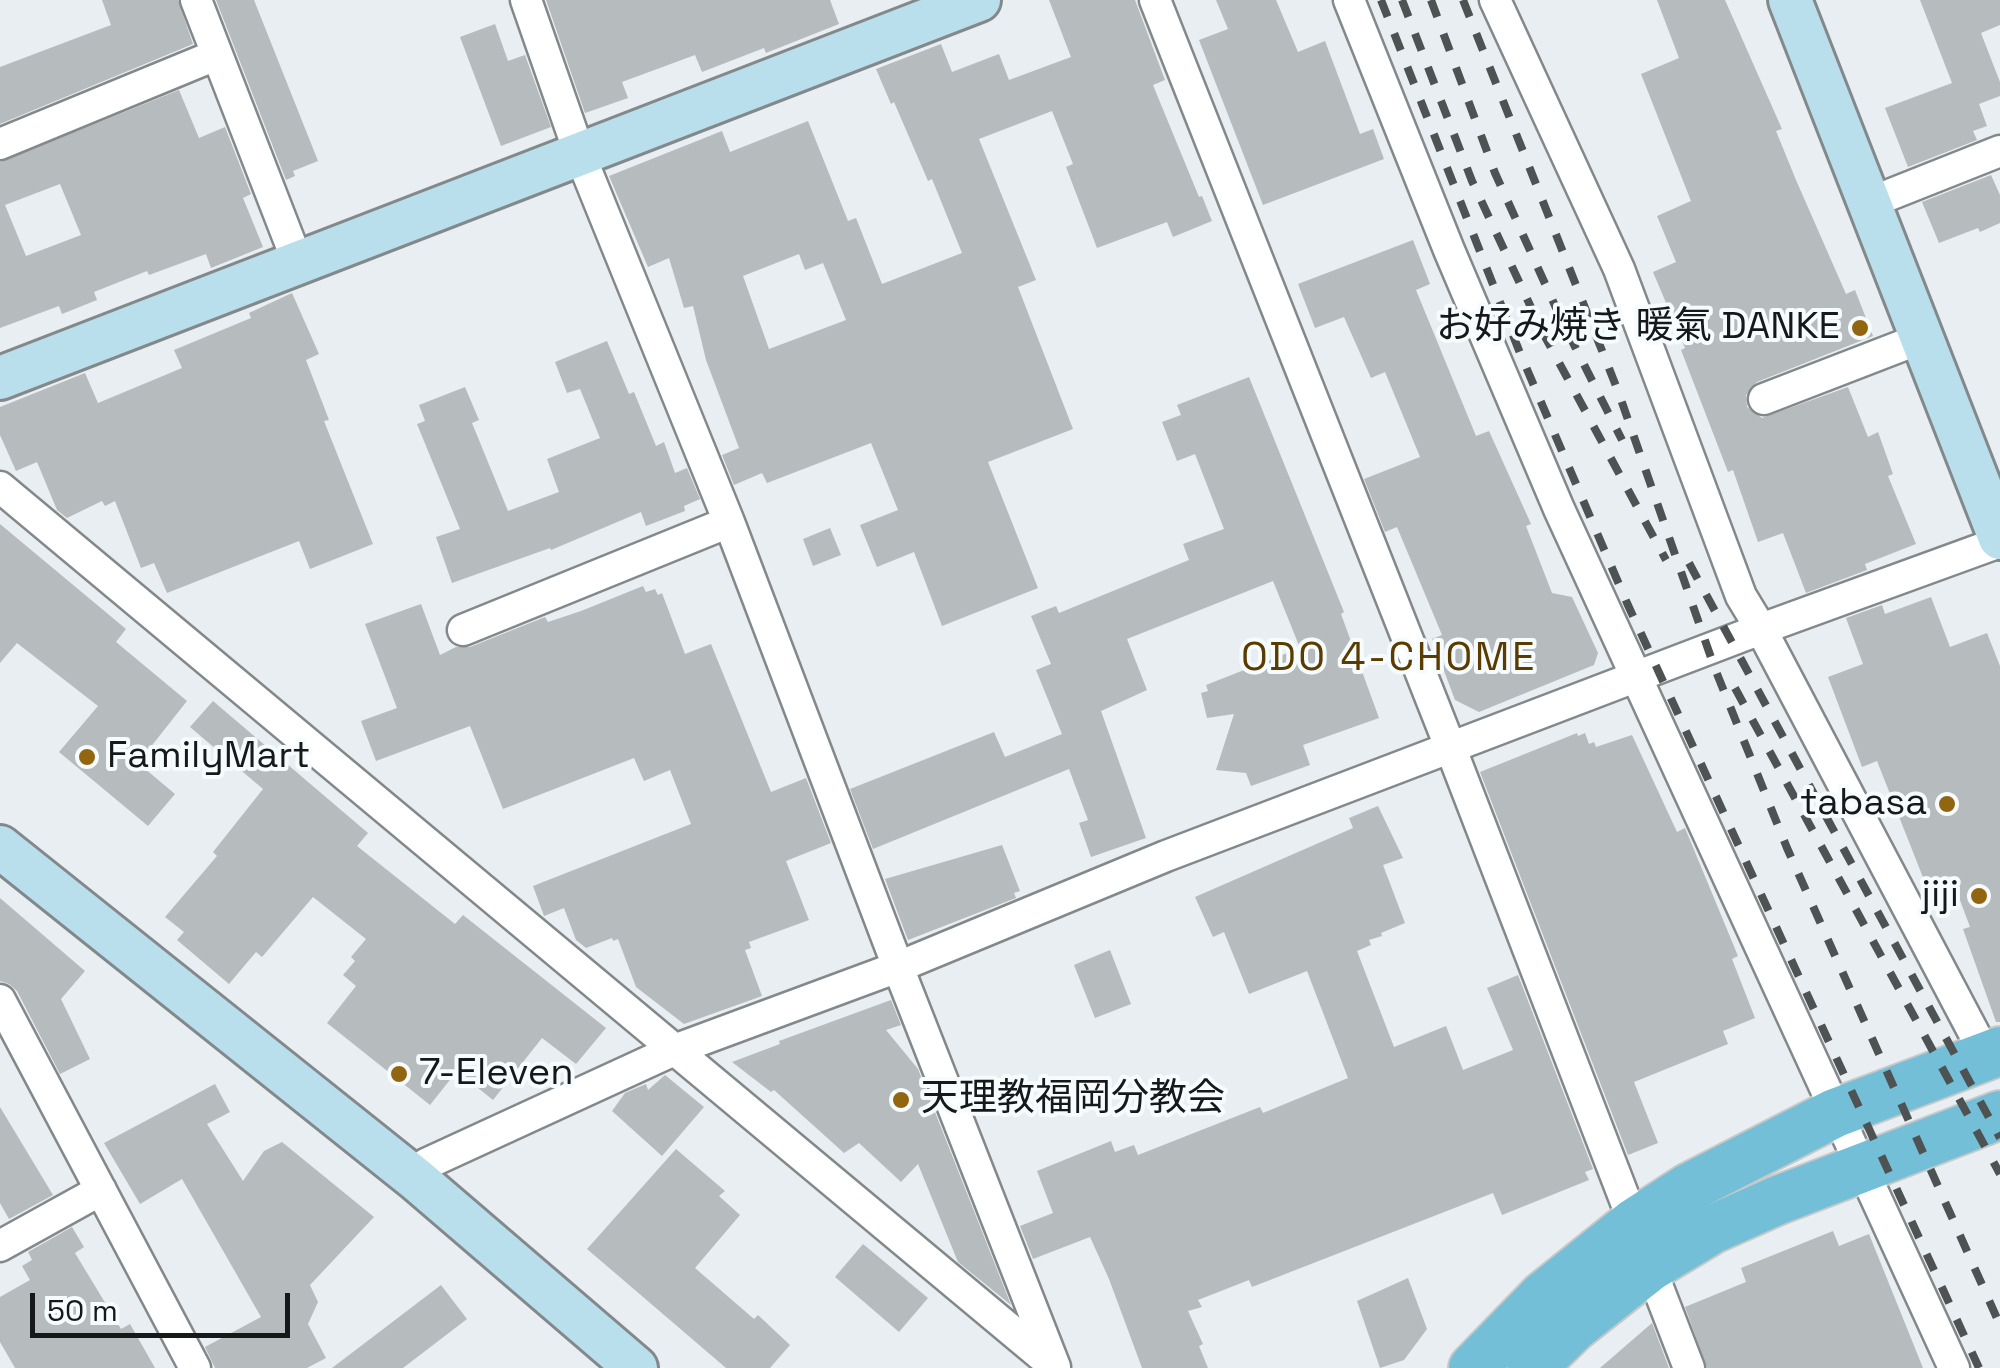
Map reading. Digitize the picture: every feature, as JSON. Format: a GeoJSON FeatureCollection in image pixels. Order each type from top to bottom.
{"type":"FeatureCollection","features":[{"type":"Feature","properties":{"kind":"main road"},"geometry":{"type":"LineString","coordinates":[[1473,1368],[1543,1296],[1634,1223],[1688,1188],[1835,1114],[1993,1054]]}},
{"type":"Feature","properties":{"kind":"main road"},"geometry":{"type":"LineString","coordinates":[[1532,1368],[1574,1327],[1650,1267],[1713,1229],[2000,1115]]}},
{"type":"Feature","properties":{"kind":"street"},"geometry":{"type":"LineString","coordinates":[[196,0],[298,263]]}},
{"type":"Feature","properties":{"kind":"street"},"geometry":{"type":"LineString","coordinates":[[526,0],[580,155],[729,522],[1055,1367]]}},
{"type":"Feature","properties":{"kind":"street"},"geometry":{"type":"LineString","coordinates":[[0,378],[978,0]]}},
{"type":"Feature","properties":{"kind":"street"},"geometry":{"type":"LineString","coordinates":[[1154,0],[1451,748],[1634,1223]]}},
{"type":"Feature","properties":{"kind":"street"},"geometry":{"type":"LineString","coordinates":[[1349,0],[1552,492],[1954,1368]]}},
{"type":"Feature","properties":{"kind":"street"},"geometry":{"type":"LineString","coordinates":[[1495,0],[1619,269],[1741,596],[1993,1054]]}},
{"type":"Feature","properties":{"kind":"street"},"geometry":{"type":"LineString","coordinates":[[417,1180],[426,1164],[674,1050],[898,966],[1166,856],[2000,540],[1790,0]]}},
{"type":"Feature","properties":{"kind":"street"},"geometry":{"type":"LineString","coordinates":[[0,144],[216,55]]}},
{"type":"Feature","properties":{"kind":"street"},"geometry":{"type":"LineString","coordinates":[[1869,203],[2000,151]]}},
{"type":"Feature","properties":{"kind":"street"},"geometry":{"type":"LineString","coordinates":[[1764,399],[1922,338]]}},
{"type":"Feature","properties":{"kind":"street"},"geometry":{"type":"LineString","coordinates":[[0,488],[1055,1367]]}},
{"type":"Feature","properties":{"kind":"street"},"geometry":{"type":"LineString","coordinates":[[463,630],[729,522]]}},
{"type":"Feature","properties":{"kind":"street"},"geometry":{"type":"LineString","coordinates":[[0,847],[417,1180],[636,1368]]}},
{"type":"Feature","properties":{"kind":"street"},"geometry":{"type":"LineString","coordinates":[[0,1000],[196,1368]]}},
{"type":"Feature","properties":{"kind":"street"},"geometry":{"type":"LineString","coordinates":[[0,1246],[101,1190]]}},
{"type":"Feature","properties":{"kind":"street"},"geometry":{"type":"LineString","coordinates":[[1650,1267],[1689,1368]]}},
{"type":"Feature","properties":{"kind":"building"},"geometry":{"type":"Polygon","coordinates":[[[102,0],[178,0],[193,44],[0,124],[0,67],[111,25],[102,0]]]}},
{"type":"Feature","properties":{"kind":"building"},"geometry":{"type":"Polygon","coordinates":[[[216,0],[254,0],[318,161],[293,171],[295,176],[286,180],[216,0]]]}},
{"type":"Feature","properties":{"kind":"building"},"geometry":{"type":"Polygon","coordinates":[[[546,0],[830,0],[839,24],[766,53],[764,48],[702,72],[695,55],[622,82],[628,98],[585,113],[546,0]]]}},
{"type":"Feature","properties":{"kind":"building"},"geometry":{"type":"Polygon","coordinates":[[[1049,0],[1135,0],[1165,80],[1153,85],[1212,221],[1173,237],[1167,222],[1097,248],[1066,167],[1073,164],[1052,111],[979,139],[1036,280],[1018,287],[1073,429],[988,462],[1038,588],[942,626],[914,552],[877,567],[860,525],[898,510],[871,443],[767,483],[762,473],[734,485],[722,455],[739,448],[706,360],[693,306],[684,308],[669,258],[648,267],[609,176],[722,131],[730,152],[808,121],[848,221],[856,218],[882,284],[962,253],[932,179],[928,181],[876,69],[941,44],[952,72],[999,54],[1009,80],[1071,57],[1049,0]],[[799,254],[743,276],[769,349],[846,320],[823,263],[805,270],[799,254]]]}},
{"type":"Feature","properties":{"kind":"building"},"geometry":{"type":"Polygon","coordinates":[[[1216,0],[1276,0],[1298,52],[1325,41],[1360,134],[1373,129],[1384,159],[1263,205],[1199,40],[1228,29],[1216,0]]]}},
{"type":"Feature","properties":{"kind":"building"},"geometry":{"type":"Polygon","coordinates":[[[1657,0],[1725,0],[1782,129],[1776,131],[1846,294],[1855,290],[1873,336],[1757,382],[1746,395],[1747,407],[1762,418],[1848,387],[1868,437],[1878,432],[1893,474],[1888,476],[1916,544],[1865,564],[1867,570],[1806,593],[1783,533],[1758,542],[1653,272],[1676,262],[1657,216],[1691,201],[1641,74],[1679,58],[1657,0]]]}},
{"type":"Feature","properties":{"kind":"building"},"geometry":{"type":"Polygon","coordinates":[[[1920,0],[2000,0],[2000,25],[1981,33],[2000,82],[2000,96],[1979,104],[1987,126],[1973,131],[1977,140],[1908,167],[1885,108],[1952,83],[1920,0]]]}},
{"type":"Feature","properties":{"kind":"building"},"geometry":{"type":"Polygon","coordinates":[[[495,24],[508,61],[525,55],[551,127],[501,146],[460,37],[495,24]]]}},
{"type":"Feature","properties":{"kind":"building"},"geometry":{"type":"Polygon","coordinates":[[[179,90],[199,138],[225,127],[251,194],[243,198],[263,247],[211,268],[206,254],[149,275],[147,271],[94,292],[97,300],[62,314],[59,306],[0,328],[0,162],[179,90]],[[60,184],[5,205],[26,256],[81,235],[60,184]]]}},
{"type":"Feature","properties":{"kind":"building"},"geometry":{"type":"Polygon","coordinates":[[[1991,175],[2000,195],[2000,223],[1939,243],[1922,202],[1991,175]]]}},
{"type":"Feature","properties":{"kind":"building"},"geometry":{"type":"Polygon","coordinates":[[[1413,240],[1430,284],[1416,290],[1476,436],[1489,431],[1531,524],[1526,526],[1552,593],[1572,597],[1598,653],[1594,665],[1479,712],[1455,700],[1432,639],[1442,635],[1397,527],[1385,532],[1364,479],[1420,457],[1385,372],[1371,378],[1344,317],[1315,328],[1298,284],[1413,240]]]}},
{"type":"Feature","properties":{"kind":"building"},"geometry":{"type":"Polygon","coordinates":[[[292,293],[319,354],[306,360],[329,420],[324,421],[373,544],[310,569],[299,541],[167,593],[154,563],[141,568],[115,501],[105,506],[102,501],[67,518],[57,510],[37,462],[16,471],[0,435],[0,407],[85,373],[98,403],[182,368],[174,350],[251,318],[249,313],[292,293]]]}},
{"type":"Feature","properties":{"kind":"building"},"geometry":{"type":"Polygon","coordinates":[[[607,341],[656,446],[664,442],[675,473],[687,468],[700,499],[684,506],[685,511],[646,526],[641,512],[551,550],[452,583],[436,537],[460,529],[417,424],[425,421],[419,405],[465,387],[479,420],[472,423],[508,511],[559,492],[547,459],[600,438],[580,389],[567,393],[555,362],[607,341]]]}},
{"type":"Feature","properties":{"kind":"building"},"geometry":{"type":"Polygon","coordinates":[[[1249,377],[1344,612],[1341,614],[1379,718],[1303,745],[1310,765],[1251,786],[1246,773],[1216,770],[1234,714],[1207,718],[1201,693],[1208,691],[1206,685],[1300,648],[1273,581],[1127,639],[1147,690],[1101,711],[1146,838],[1091,857],[1079,823],[1088,820],[1069,769],[873,849],[850,789],[994,732],[1005,757],[1062,734],[1036,670],[1051,664],[1031,616],[1056,606],[1059,613],[1189,560],[1183,544],[1224,529],[1195,454],[1177,461],[1162,422],[1181,415],[1177,405],[1249,377]]]}},
{"type":"Feature","properties":{"kind":"building"},"geometry":{"type":"Polygon","coordinates":[[[0,524],[126,629],[116,642],[187,701],[138,763],[175,794],[148,826],[59,752],[98,706],[17,643],[0,663],[0,524]]]}},
{"type":"Feature","properties":{"kind":"building"},"geometry":{"type":"Polygon","coordinates":[[[830,528],[841,555],[813,566],[803,539],[830,528]]]}},
{"type":"Feature","properties":{"kind":"building"},"geometry":{"type":"Polygon","coordinates":[[[643,586],[646,592],[655,589],[658,595],[662,593],[685,654],[711,644],[771,792],[806,778],[831,843],[786,861],[809,920],[749,942],[751,948],[745,950],[762,996],[684,1024],[636,987],[618,939],[586,948],[576,940],[564,908],[544,916],[533,886],[691,824],[670,770],[644,781],[634,758],[503,809],[470,726],[376,761],[361,721],[397,708],[365,624],[421,604],[440,655],[545,617],[548,622],[581,611],[643,586]]]}},
{"type":"Feature","properties":{"kind":"building"},"geometry":{"type":"Polygon","coordinates":[[[1931,597],[1950,647],[1987,633],[2000,666],[2000,1022],[1996,1022],[1963,929],[1970,927],[1951,876],[1926,885],[1877,761],[1862,767],[1828,677],[1863,664],[1846,618],[1882,605],[1885,614],[1931,597]]]}},
{"type":"Feature","properties":{"kind":"building"},"geometry":{"type":"Polygon","coordinates":[[[213,701],[368,833],[357,846],[455,924],[463,915],[606,1028],[576,1064],[542,1038],[493,1100],[457,1071],[430,1105],[327,1023],[356,986],[343,975],[366,939],[313,897],[262,957],[256,952],[229,984],[177,940],[184,932],[165,917],[217,856],[213,852],[263,789],[190,727],[213,701]]]}},
{"type":"Feature","properties":{"kind":"building"},"geometry":{"type":"Polygon","coordinates":[[[1585,733],[1589,744],[1594,742],[1596,747],[1632,735],[1677,832],[1685,828],[1738,956],[1732,959],[1755,1018],[1723,1031],[1728,1044],[1634,1082],[1658,1143],[1628,1155],[1480,772],[1585,733]]]}},
{"type":"Feature","properties":{"kind":"building"},"geometry":{"type":"Polygon","coordinates":[[[1378,806],[1403,858],[1383,865],[1405,923],[1369,940],[1371,945],[1357,951],[1394,1047],[1446,1026],[1463,1070],[1513,1050],[1487,988],[1518,975],[1593,1169],[1585,1172],[1589,1180],[1502,1215],[1493,1193],[1252,1287],[1249,1280],[1198,1300],[1202,1307],[1188,1311],[1203,1344],[1199,1346],[1208,1368],[1142,1368],[1090,1237],[1033,1259],[1020,1226],[1053,1213],[1037,1171],[1111,1141],[1115,1152],[1134,1145],[1138,1155],[1260,1107],[1263,1113],[1348,1078],[1307,971],[1249,994],[1224,932],[1213,937],[1195,897],[1353,828],[1349,818],[1378,806]]]}},
{"type":"Feature","properties":{"kind":"building"},"geometry":{"type":"Polygon","coordinates":[[[1002,845],[1020,891],[1014,893],[1016,898],[908,940],[885,879],[1002,845]]]}},
{"type":"Feature","properties":{"kind":"building"},"geometry":{"type":"Polygon","coordinates":[[[0,898],[85,971],[61,999],[90,1059],[60,1074],[17,991],[0,981],[0,898]]]}},
{"type":"Feature","properties":{"kind":"building"},"geometry":{"type":"Polygon","coordinates":[[[1110,950],[1131,1004],[1095,1018],[1074,965],[1110,950]]]}},
{"type":"Feature","properties":{"kind":"building"},"geometry":{"type":"Polygon","coordinates":[[[891,1000],[901,1025],[886,1030],[918,1069],[1011,1305],[958,1262],[918,1164],[901,1182],[859,1143],[844,1153],[774,1090],[771,1092],[732,1062],[891,1000]]]}},
{"type":"Feature","properties":{"kind":"building"},"geometry":{"type":"Polygon","coordinates":[[[665,1075],[704,1107],[662,1156],[612,1111],[625,1093],[646,1084],[648,1090],[665,1075]]]}},
{"type":"Feature","properties":{"kind":"building"},"geometry":{"type":"Polygon","coordinates":[[[215,1084],[230,1112],[207,1124],[243,1181],[264,1151],[282,1142],[374,1217],[310,1285],[318,1302],[308,1324],[326,1358],[307,1368],[215,1368],[205,1347],[261,1317],[182,1179],[140,1204],[104,1143],[215,1084]]]}},
{"type":"Feature","properties":{"kind":"building"},"geometry":{"type":"Polygon","coordinates":[[[0,1107],[53,1195],[9,1219],[0,1203],[0,1107]]]}},
{"type":"Feature","properties":{"kind":"building"},"geometry":{"type":"Polygon","coordinates":[[[676,1149],[725,1191],[719,1196],[740,1215],[695,1268],[754,1319],[758,1315],[790,1345],[770,1368],[726,1368],[587,1249],[676,1149]]]}},
{"type":"Feature","properties":{"kind":"building"},"geometry":{"type":"Polygon","coordinates":[[[72,1227],[84,1247],[75,1253],[121,1329],[130,1324],[155,1368],[15,1368],[0,1342],[0,1297],[30,1280],[22,1266],[32,1260],[28,1252],[72,1227]]]}},
{"type":"Feature","properties":{"kind":"building"},"geometry":{"type":"Polygon","coordinates":[[[1833,1231],[1839,1246],[1869,1234],[1923,1368],[1707,1368],[1685,1307],[1746,1282],[1741,1268],[1833,1231]]]}},
{"type":"Feature","properties":{"kind":"building"},"geometry":{"type":"Polygon","coordinates":[[[863,1244],[928,1298],[899,1332],[835,1277],[863,1244]]]}},
{"type":"Feature","properties":{"kind":"building"},"geometry":{"type":"Polygon","coordinates":[[[1408,1278],[1427,1329],[1404,1360],[1380,1368],[1357,1301],[1408,1278]]]}},
{"type":"Feature","properties":{"kind":"building"},"geometry":{"type":"Polygon","coordinates":[[[441,1285],[467,1319],[403,1368],[332,1368],[441,1285]]]}},
{"type":"Feature","properties":{"kind":"building"},"geometry":{"type":"Polygon","coordinates":[[[1652,1323],[1669,1368],[1600,1368],[1652,1323]]]}},
{"type":"Feature","properties":{"kind":"railway"},"geometry":{"type":"LineString","coordinates":[[1381,0],[1520,353],[1627,603],[1979,1368]]}},
{"type":"Feature","properties":{"kind":"railway"},"geometry":{"type":"LineString","coordinates":[[1402,0],[1472,181],[1543,333],[1666,560]]}},
{"type":"Feature","properties":{"kind":"railway"},"geometry":{"type":"LineString","coordinates":[[1431,0],[1495,173],[1561,319],[1622,440]]}},
{"type":"Feature","properties":{"kind":"railway"},"geometry":{"type":"LineString","coordinates":[[1463,0],[1618,391],[1715,669],[1787,848],[2000,1325]]}},
{"type":"Feature","properties":{"kind":"railway"},"geometry":{"type":"LineString","coordinates":[[1689,563],[2000,1138]]}},
{"type":"Feature","properties":{"kind":"railway"},"geometry":{"type":"LineString","coordinates":[[1735,688],[2000,1174]]}},
{"type":"Feature","properties":{"kind":"place","name":"お好み焼き 暖氣 DANKE"},"geometry":{"type":"Point","coordinates":[1860,328]}},
{"type":"Feature","properties":{"kind":"place","name":"FamilyMart"},"geometry":{"type":"Point","coordinates":[87,757]}},
{"type":"Feature","properties":{"kind":"place","name":"tabasa"},"geometry":{"type":"Point","coordinates":[1947,804]}},
{"type":"Feature","properties":{"kind":"place","name":"jiji"},"geometry":{"type":"Point","coordinates":[1979,896]}},
{"type":"Feature","properties":{"kind":"place","name":"7-Eleven"},"geometry":{"type":"Point","coordinates":[399,1074]}},
{"type":"Feature","properties":{"kind":"place","name":"天理教福岡分教会"},"geometry":{"type":"Point","coordinates":[901,1100]}},
{"type":"Feature","properties":{"kind":"district","name":"ODO 4-CHOME"},"geometry":{"type":"Point","coordinates":[1389,659]}}]}
